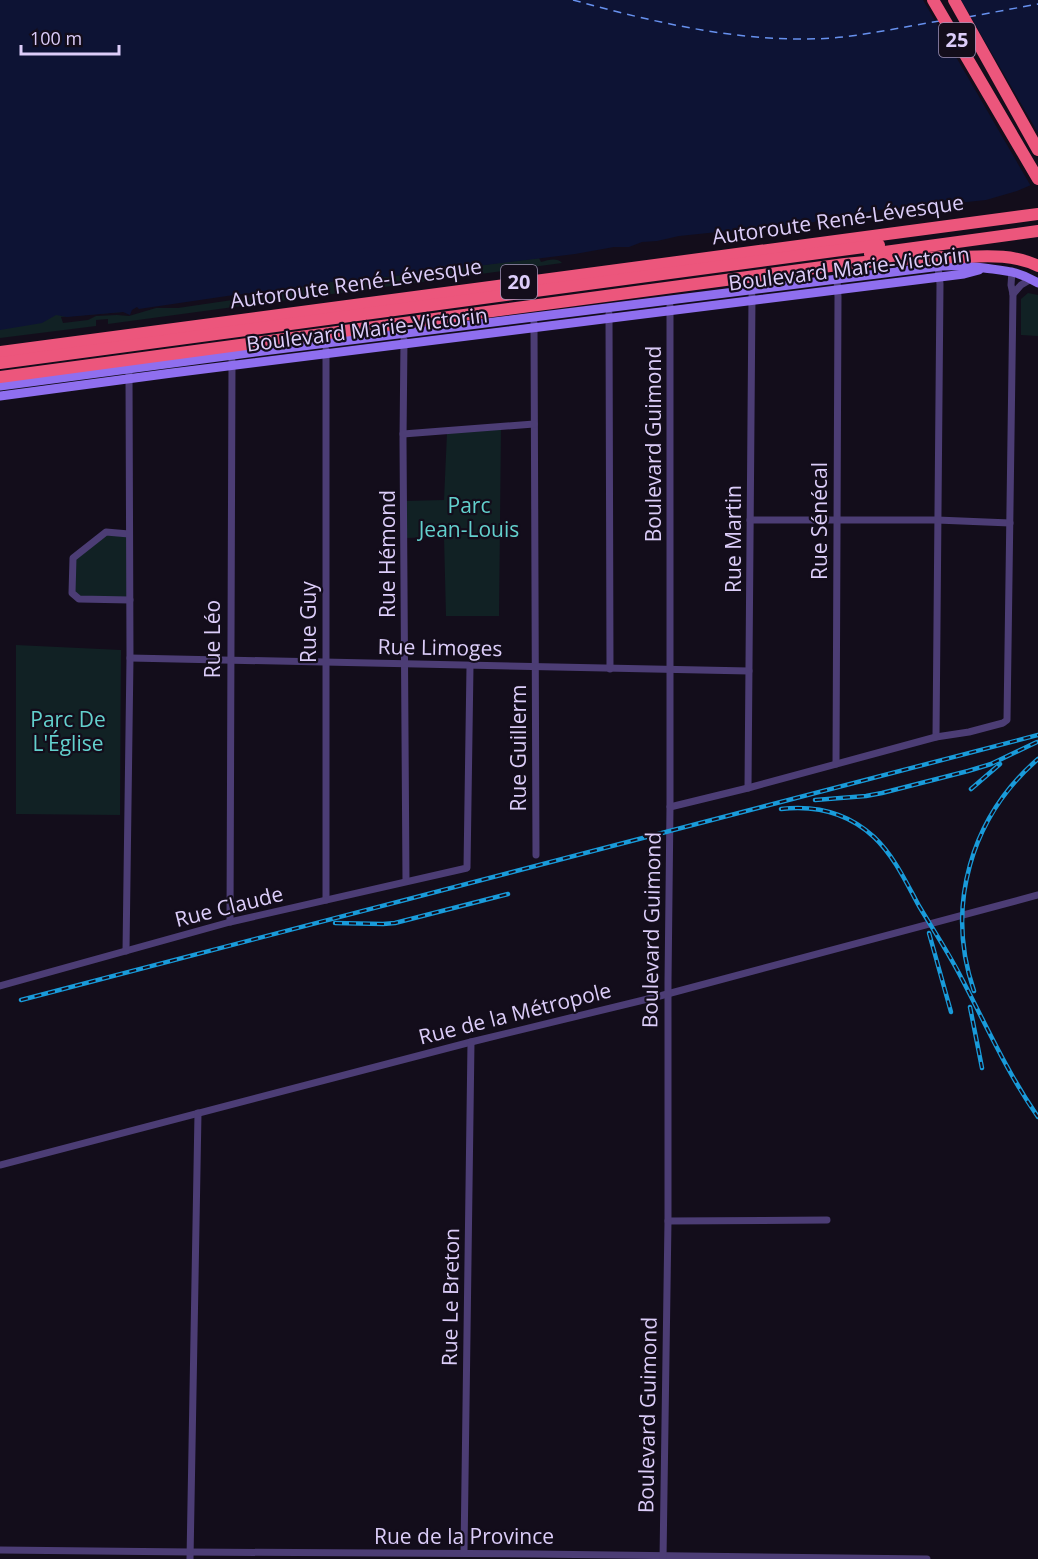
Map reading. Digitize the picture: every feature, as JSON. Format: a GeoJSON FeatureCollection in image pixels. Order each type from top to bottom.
{"type":"FeatureCollection","features":[{"type":"Feature","properties":{"kind":"highway","name":"25"},"geometry":{"type":"LineString","coordinates":[[933,0],[1038,178]]}},
{"type":"Feature","properties":{"kind":"highway","name":"25"},"geometry":{"type":"LineString","coordinates":[[954,0],[1038,150]]}},
{"type":"Feature","properties":{"kind":"highway","name":"Autoroute René-Lévesque"},"geometry":{"type":"LineString","coordinates":[[0,352],[1038,214]]}},
{"type":"Feature","properties":{"kind":"highway","name":"Autoroute René-Lévesque"},"geometry":{"type":"LineString","coordinates":[[0,363],[1038,224]]}},
{"type":"Feature","properties":{"kind":"highway"},"geometry":{"type":"LineString","coordinates":[[0,370],[1038,231]]}},
{"type":"Feature","properties":{"kind":"highway"},"geometry":{"type":"LineString","coordinates":[[0,377],[856,263],[936,257],[996,256],[1020,259],[1038,266]]}},
{"type":"Feature","properties":{"kind":"street","name":"Boulevard Marie-Victorin"},"geometry":{"type":"LineString","coordinates":[[0,386],[129,374],[939,272],[962,265],[1012,271],[1035,281]]}},
{"type":"Feature","properties":{"kind":"street"},"geometry":{"type":"LineString","coordinates":[[670,807],[936,737],[969,732],[1007,720],[1012,271]]}},
{"type":"Feature","properties":{"kind":"street"},"geometry":{"type":"LineString","coordinates":[[936,737],[939,272]]}},
{"type":"Feature","properties":{"kind":"street"},"geometry":{"type":"LineString","coordinates":[[1013,294],[1022,285],[1035,281]]}},
{"type":"Feature","properties":{"kind":"street","name":"Rue Sénécal"},"geometry":{"type":"LineString","coordinates":[[836,764],[837,284]]}},
{"type":"Feature","properties":{"kind":"street","name":"Rue Martin"},"geometry":{"type":"LineString","coordinates":[[748,788],[752,295]]}},
{"type":"Feature","properties":{"kind":"street","name":"Boulevard Guimond"},"geometry":{"type":"LineString","coordinates":[[663,1557],[668,1221],[670,305]]}},
{"type":"Feature","properties":{"kind":"street"},"geometry":{"type":"LineString","coordinates":[[609,313],[610,669]]}},
{"type":"Feature","properties":{"kind":"street","name":"Rue Guillerm"},"geometry":{"type":"LineString","coordinates":[[534,322],[536,855]]}},
{"type":"Feature","properties":{"kind":"street","name":"Rue Hémond"},"geometry":{"type":"LineString","coordinates":[[404,339],[406,881]]}},
{"type":"Feature","properties":{"kind":"street","name":"Rue Guy"},"geometry":{"type":"LineString","coordinates":[[326,349],[326,900]]}},
{"type":"Feature","properties":{"kind":"street","name":"Rue Léo"},"geometry":{"type":"LineString","coordinates":[[230,922],[232,361]]}},
{"type":"Feature","properties":{"kind":"street","name":"Boulevard Marie-Victorin"},"geometry":{"type":"LineString","coordinates":[[0,396],[129,374]]}},
{"type":"Feature","properties":{"kind":"street"},"geometry":{"type":"LineString","coordinates":[[126,951],[130,658],[129,374]]}},
{"type":"Feature","properties":{"kind":"street"},"geometry":{"type":"LineString","coordinates":[[404,434],[534,424]]}},
{"type":"Feature","properties":{"kind":"street"},"geometry":{"type":"LineString","coordinates":[[750,520],[938,520],[1010,523]]}},
{"type":"Feature","properties":{"kind":"street"},"geometry":{"type":"LineString","coordinates":[[129,534],[106,532],[73,558],[72,593],[79,599],[130,600]]}},
{"type":"Feature","properties":{"kind":"street","name":"Rue Limoges"},"geometry":{"type":"LineString","coordinates":[[130,658],[749,671]]}},
{"type":"Feature","properties":{"kind":"street","name":"Rue Claude"},"geometry":{"type":"LineString","coordinates":[[0,986],[230,922],[468,868],[470,666]]}},
{"type":"Feature","properties":{"kind":"street","name":"Rue de la Métropole"},"geometry":{"type":"LineString","coordinates":[[0,1165],[1038,895]]}},
{"type":"Feature","properties":{"kind":"street","name":"Rue Le Breton"},"geometry":{"type":"LineString","coordinates":[[464,1553],[471,1041]]}},
{"type":"Feature","properties":{"kind":"street"},"geometry":{"type":"LineString","coordinates":[[190,1556],[198,1113]]}},
{"type":"Feature","properties":{"kind":"street"},"geometry":{"type":"LineString","coordinates":[[668,1221],[826,1220]]}},
{"type":"Feature","properties":{"kind":"street","name":"Rue de la Province"},"geometry":{"type":"LineString","coordinates":[[0,1550],[190,1556],[371,1556],[464,1553],[927,1559]]}},
{"type":"Feature","properties":{"kind":"green space"},"geometry":{"type":"Polygon","coordinates":[[[539,258],[541,262],[555,260],[562,263],[108,324],[108,319],[96,320],[96,326],[0,338],[0,301],[123,312],[61,317],[63,323],[88,320],[96,316],[129,316],[156,308],[178,308],[272,294],[282,290],[330,282],[539,258]]]}},
{"type":"Feature","properties":{"kind":"green space"},"geometry":{"type":"Polygon","coordinates":[[[1028,293],[1038,295],[1038,336],[1021,335],[1021,299],[1028,293]]]}},
{"type":"Feature","properties":{"kind":"green space","name":"Parc Jean-Louis"},"geometry":{"type":"Polygon","coordinates":[[[501,429],[499,616],[446,616],[444,537],[405,538],[405,501],[444,500],[447,433],[501,429]]]}},
{"type":"Feature","properties":{"kind":"green space"},"geometry":{"type":"Polygon","coordinates":[[[106,532],[129,534],[130,600],[79,599],[72,593],[73,558],[106,532]]]}},
{"type":"Feature","properties":{"kind":"green space","name":"Parc De L'Église"},"geometry":{"type":"Polygon","coordinates":[[[16,645],[121,650],[120,815],[16,814],[16,645]]]}},
{"type":"Feature","properties":{"kind":"water"},"geometry":{"type":"Polygon","coordinates":[[[0,0],[1038,0],[1038,182],[986,200],[957,203],[943,200],[931,205],[830,215],[814,222],[679,236],[642,242],[629,247],[330,282],[139,309],[137,307],[130,315],[123,312],[67,317],[56,315],[42,323],[0,330],[0,0]]]}},
{"type":"Feature","properties":{"kind":"pier"},"geometry":{"type":"Polygon","coordinates":[[[923,0],[961,0],[1038,133],[1038,185],[1032,188],[923,0]]]}},
{"type":"Feature","properties":{"kind":"ferry route"},"geometry":{"type":"LineString","coordinates":[[573,0],[673,25],[742,36],[776,38],[844,37],[940,21]]}},
{"type":"Feature","properties":{"kind":"ferry route"},"geometry":{"type":"LineString","coordinates":[[968,17],[1038,4]]}},
{"type":"Feature","properties":{"kind":"railway"},"geometry":{"type":"LineString","coordinates":[[21,1000],[1038,735]]}},
{"type":"Feature","properties":{"kind":"railway"},"geometry":{"type":"LineString","coordinates":[[815,800],[882,793],[968,771],[991,764],[1037,742]]}},
{"type":"Feature","properties":{"kind":"railway"},"geometry":{"type":"LineString","coordinates":[[974,991],[966,959],[962,927],[964,896],[970,865],[981,835],[996,808],[1015,782],[1038,759]]}},
{"type":"Feature","properties":{"kind":"railway"},"geometry":{"type":"LineString","coordinates":[[971,789],[1000,764]]}},
{"type":"Feature","properties":{"kind":"railway"},"geometry":{"type":"LineString","coordinates":[[781,809],[807,808],[842,817],[864,829],[888,852],[953,962],[1007,1067],[1038,1117]]}},
{"type":"Feature","properties":{"kind":"railway"},"geometry":{"type":"LineString","coordinates":[[335,923],[395,923],[508,894]]}},
{"type":"Feature","properties":{"kind":"railway"},"geometry":{"type":"LineString","coordinates":[[929,933],[951,1012]]}},
{"type":"Feature","properties":{"kind":"railway"},"geometry":{"type":"LineString","coordinates":[[970,1007],[982,1068]]}}]}
